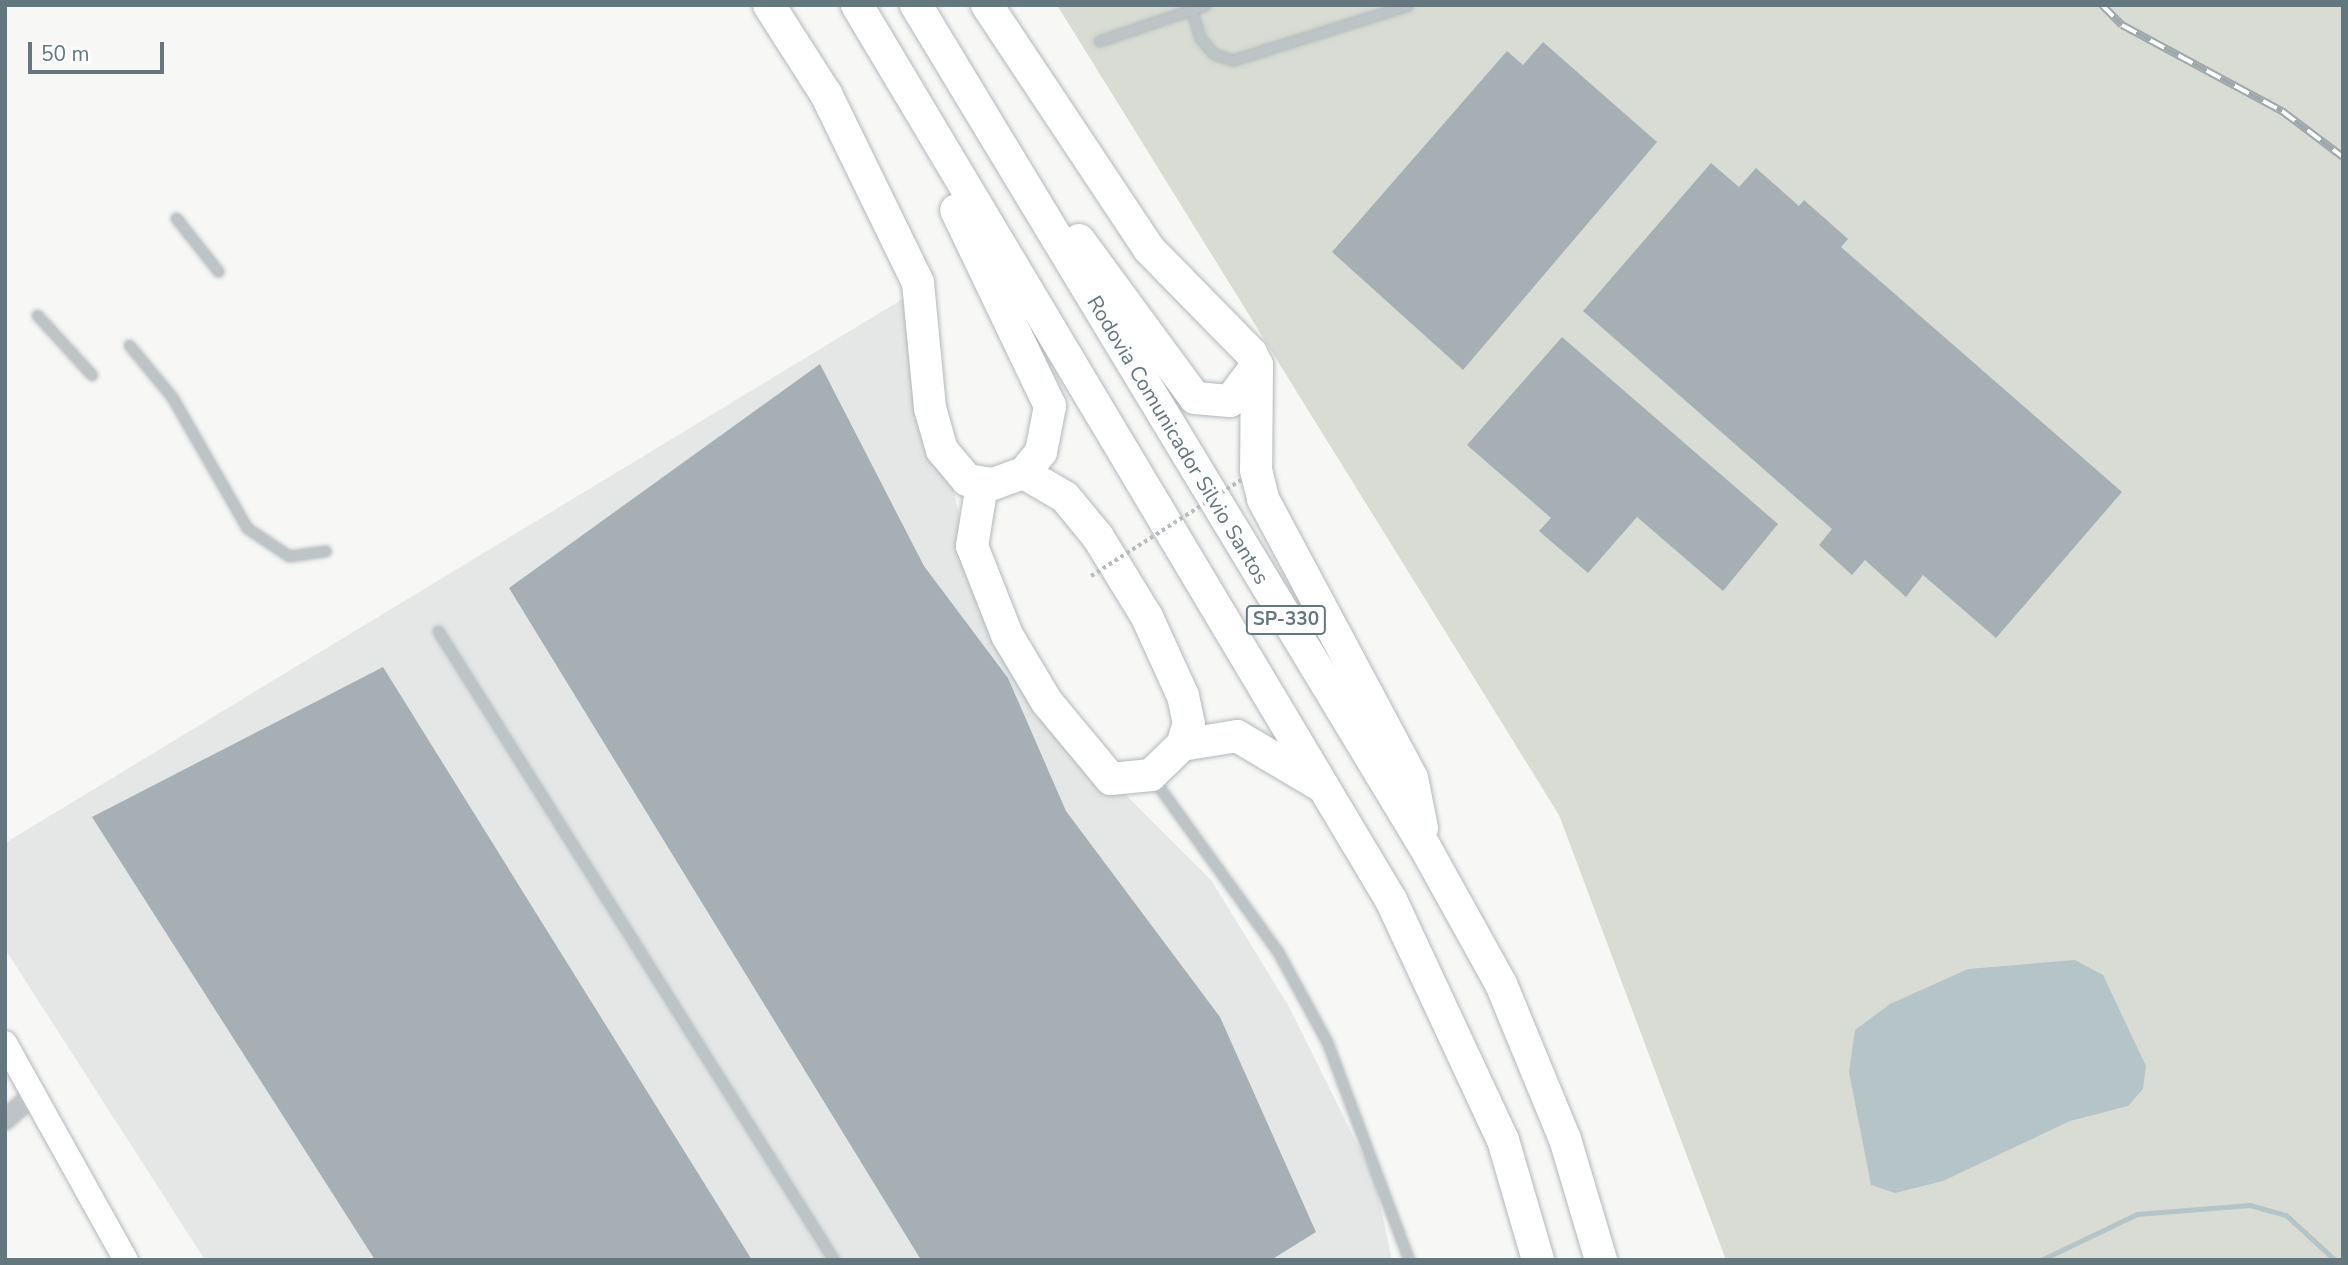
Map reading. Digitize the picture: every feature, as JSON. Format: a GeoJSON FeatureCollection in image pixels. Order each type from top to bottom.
{"type":"FeatureCollection","features":[{"type":"Feature","properties":{"kind":"highway"},"geometry":{"type":"LineString","coordinates":[[769,5],[826,94],[894,223],[918,283],[930,408],[942,450],[967,480],[982,485],[1024,473],[1050,432],[1043,384],[862,15]]}},
{"type":"Feature","properties":{"kind":"highway","name":"Rodovia Comunicador Silvio Santos"},"geometry":{"type":"LineString","coordinates":[[916,5],[1425,847],[1532,1052],[1601,1260]]}},
{"type":"Feature","properties":{"kind":"highway"},"geometry":{"type":"LineString","coordinates":[[987,5],[1149,249],[1244,342],[1257,365],[1256,470],[1263,499],[1412,778],[1425,847]]}},
{"type":"Feature","properties":{"kind":"highway","name":"SP-330"},"geometry":{"type":"LineString","coordinates":[[862,15],[1185,561],[1333,794],[1430,976],[1503,1140],[1538,1260]]}},
{"type":"Feature","properties":{"kind":"highway"},"geometry":{"type":"LineString","coordinates":[[1004,151],[1078,238],[1195,398],[1230,401],[1257,365]]}},
{"type":"Feature","properties":{"kind":"highway"},"geometry":{"type":"LineString","coordinates":[[982,485],[972,546],[1007,635],[1048,702],[1111,779],[1151,775],[1182,744],[1189,723],[1183,696],[1147,617],[1081,515],[1065,497],[1024,473]]}},
{"type":"Feature","properties":{"kind":"highway"},"geometry":{"type":"LineString","coordinates":[[1182,744],[1219,735],[1255,742],[1333,794]]}},
{"type":"Feature","properties":{"kind":"main road"},"geometry":{"type":"LineString","coordinates":[[5,1043],[126,1260]]}},
{"type":"Feature","properties":{"kind":"street"},"geometry":{"type":"LineString","coordinates":[[5,1120],[34,1094]]}},
{"type":"Feature","properties":{"kind":"lane"},"geometry":{"type":"LineString","coordinates":[[1099,41],[1205,5]]}},
{"type":"Feature","properties":{"kind":"lane"},"geometry":{"type":"LineString","coordinates":[[1191,8],[1200,38],[1214,54],[1233,60],[1408,5]]}},
{"type":"Feature","properties":{"kind":"lane"},"geometry":{"type":"LineString","coordinates":[[176,218],[218,271]]}},
{"type":"Feature","properties":{"kind":"lane"},"geometry":{"type":"LineString","coordinates":[[37,315],[92,376]]}},
{"type":"Feature","properties":{"kind":"lane"},"geometry":{"type":"LineString","coordinates":[[129,345],[172,397],[247,528],[289,556],[326,551]]}},
{"type":"Feature","properties":{"kind":"lane"},"geometry":{"type":"LineString","coordinates":[[438,631],[834,1260]]}},
{"type":"Feature","properties":{"kind":"lane"},"geometry":{"type":"LineString","coordinates":[[1151,775],[1279,952],[1321,1031],[1409,1260]]}},
{"type":"Feature","properties":{"kind":"path"},"geometry":{"type":"LineString","coordinates":[[1091,576],[1241,480]]}},
{"type":"Feature","properties":{"kind":"shaded area"},"geometry":{"type":"Polygon","coordinates":[[[1057,5],[2343,5],[2343,1260],[1726,1260],[1559,815],[1057,5]]]}},
{"type":"Feature","properties":{"kind":"shaded area"},"geometry":{"type":"Polygon","coordinates":[[[906,297],[977,587],[1109,778],[1211,880],[1288,1005],[1375,1180],[1392,1260],[205,1260],[5,949],[5,843],[906,297]]]}},
{"type":"Feature","properties":{"kind":"shaded area"},"geometry":{"type":"Polygon","coordinates":[[[2075,960],[2103,975],[2146,1066],[2143,1089],[2128,1106],[2070,1121],[1943,1181],[1895,1193],[1871,1185],[1849,1072],[1855,1030],[1890,1004],[1968,969],[2075,960]]]}},
{"type":"Feature","properties":{"kind":"building"},"geometry":{"type":"Polygon","coordinates":[[[1543,42],[1657,142],[1463,370],[1332,252],[1507,51],[1523,65],[1543,42]]]}},
{"type":"Feature","properties":{"kind":"building"},"geometry":{"type":"Polygon","coordinates":[[[1711,163],[1739,187],[1756,168],[1799,206],[1804,200],[1848,239],[1841,247],[2122,492],[1996,638],[1923,575],[1906,597],[1865,560],[1852,575],[1819,545],[1832,529],[1583,311],[1711,163]]]}},
{"type":"Feature","properties":{"kind":"building"},"geometry":{"type":"Polygon","coordinates":[[[1562,337],[1778,524],[1723,591],[1637,517],[1588,573],[1539,531],[1551,518],[1467,445],[1562,337]]]}},
{"type":"Feature","properties":{"kind":"building"},"geometry":{"type":"Polygon","coordinates":[[[820,364],[924,566],[1008,678],[1066,811],[1220,1017],[1316,1232],[1271,1260],[921,1260],[509,588],[820,364]]]}},
{"type":"Feature","properties":{"kind":"building"},"geometry":{"type":"Polygon","coordinates":[[[383,667],[752,1260],[375,1260],[92,817],[383,667]]]}},
{"type":"Feature","properties":{"kind":"waterway"},"geometry":{"type":"LineString","coordinates":[[2041,1260],[2137,1214],[2250,1205],[2286,1215],[2335,1260]]}},
{"type":"Feature","properties":{"kind":"railway"},"geometry":{"type":"LineString","coordinates":[[2102,5],[2122,25],[2282,111],[2343,157]]}}]}
